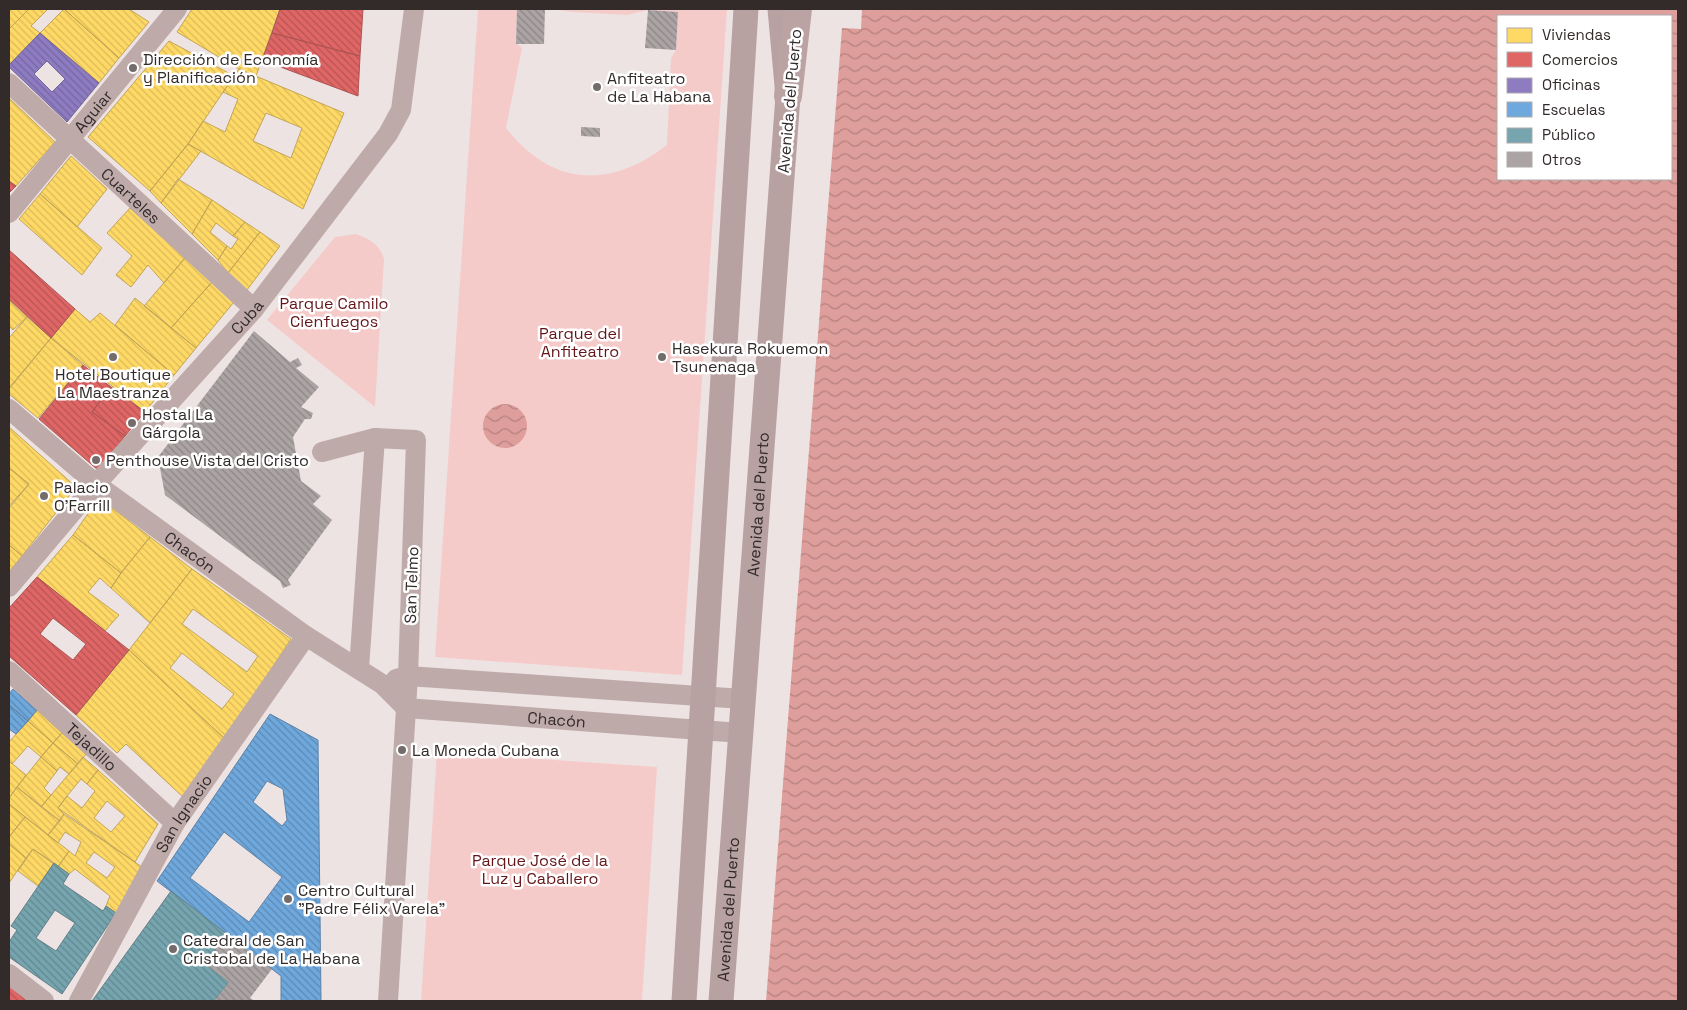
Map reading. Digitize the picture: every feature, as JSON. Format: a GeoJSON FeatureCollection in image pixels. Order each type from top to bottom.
{"type":"FeatureCollection","features":[{"type":"Feature","properties":{"kind":"highway","name":"Avenida del Puerto"},"geometry":{"type":"LineString","coordinates":[[788,96],[798,9]]}},
{"type":"Feature","properties":{"kind":"main road"},"geometry":{"type":"LineString","coordinates":[[684,1001],[705,697],[746,9]]}},
{"type":"Feature","properties":{"kind":"main road"},"geometry":{"type":"LineString","coordinates":[[780,9],[788,96]]}},
{"type":"Feature","properties":{"kind":"main road","name":"Avenida del Puerto"},"geometry":{"type":"LineString","coordinates":[[721,1001],[788,96]]}},
{"type":"Feature","properties":{"kind":"street","name":"Aguiar"},"geometry":{"type":"LineString","coordinates":[[9,212],[177,9]]}},
{"type":"Feature","properties":{"kind":"street","name":"Cuba"},"geometry":{"type":"LineString","coordinates":[[9,587],[96,484],[254,310],[392,126],[401,110],[414,9]]}},
{"type":"Feature","properties":{"kind":"street","name":"Cuarteles"},"geometry":{"type":"LineString","coordinates":[[9,82],[254,310]]}},
{"type":"Feature","properties":{"kind":"street","name":"Chacón"},"geometry":{"type":"LineString","coordinates":[[9,409],[96,484],[306,636],[382,684],[406,708],[741,733]]}},
{"type":"Feature","properties":{"kind":"street"},"geometry":{"type":"LineString","coordinates":[[322,452],[375,438],[359,669]]}},
{"type":"Feature","properties":{"kind":"street","name":"San Telmo"},"geometry":{"type":"LineString","coordinates":[[375,438],[416,440],[408,676],[388,1001]]}},
{"type":"Feature","properties":{"kind":"street","name":"San Ignacio"},"geometry":{"type":"LineString","coordinates":[[79,1001],[176,823],[306,636]]}},
{"type":"Feature","properties":{"kind":"street","name":"Tejadillo"},"geometry":{"type":"LineString","coordinates":[[9,671],[176,823]]}},
{"type":"Feature","properties":{"kind":"street","name":"Chacón"},"geometry":{"type":"LineString","coordinates":[[382,684],[408,676],[743,699]]}},
{"type":"Feature","properties":{"kind":"street"},"geometry":{"type":"LineString","coordinates":[[9,974],[44,1001]]}},
{"type":"Feature","properties":{"kind":"green space","name":"Parque del Anfiteatro"},"geometry":{"type":"Polygon","coordinates":[[[478,9],[517,9],[516,43],[522,48],[506,128],[524,147],[542,161],[562,171],[582,175],[603,175],[645,160],[667,145],[671,58],[676,50],[678,12],[648,10],[627,15],[552,9],[727,9],[682,675],[435,657],[478,9]]]}},
{"type":"Feature","properties":{"kind":"green space","name":"Parque Camilo Cienfuegos"},"geometry":{"type":"Polygon","coordinates":[[[356,234],[374,243],[384,259],[375,407],[267,320],[335,237],[356,234]]]}},
{"type":"Feature","properties":{"kind":"green space","name":"Parque José de la Luz y Caballero"},"geometry":{"type":"Polygon","coordinates":[[[437,752],[657,767],[642,1001],[421,1001],[437,752]]]}},
{"type":"Feature","properties":{"kind":"water"},"geometry":{"type":"Polygon","coordinates":[[[862,9],[1678,9],[1678,1001],[766,1001],[842,28],[861,29],[862,9]]]}},
{"type":"Feature","properties":{"kind":"water"},"geometry":{"type":"Polygon","coordinates":[[[509,404],[521,410],[526,417],[526,435],[521,442],[514,447],[501,448],[493,445],[486,438],[483,422],[486,414],[493,407],[509,404]]]}},
{"type":"Feature","properties":{"kind":"building: Viviendas"},"geometry":{"type":"Polygon","coordinates":[[[9,9],[29,9],[9,29],[9,9]]]}},
{"type":"Feature","properties":{"kind":"building: Viviendas"},"geometry":{"type":"Polygon","coordinates":[[[29,9],[48,9],[31,26],[40,33],[9,65],[9,29],[29,9]]]}},
{"type":"Feature","properties":{"kind":"building: Viviendas"},"geometry":{"type":"Polygon","coordinates":[[[64,9],[129,9],[149,22],[119,58],[64,9]]]}},
{"type":"Feature","properties":{"kind":"building: Viviendas"},"geometry":{"type":"Polygon","coordinates":[[[64,9],[119,58],[99,83],[40,33],[64,9]]]}},
{"type":"Feature","properties":{"kind":"building: Viviendas"},"geometry":{"type":"Polygon","coordinates":[[[192,9],[280,9],[256,76],[239,69],[177,32],[192,9]]]}},
{"type":"Feature","properties":{"kind":"building: Viviendas"},"geometry":{"type":"Polygon","coordinates":[[[169,41],[234,76],[188,144],[150,191],[88,137],[169,41]]]}},
{"type":"Feature","properties":{"kind":"building: Viviendas"},"geometry":{"type":"Polygon","coordinates":[[[239,69],[344,113],[303,209],[188,144],[203,121],[225,132],[238,99],[223,92],[239,69]],[[266,113],[253,141],[291,158],[302,128],[266,113]]]}},
{"type":"Feature","properties":{"kind":"building: Viviendas"},"geometry":{"type":"Polygon","coordinates":[[[9,98],[55,142],[16,186],[9,181],[9,98]]]}},
{"type":"Feature","properties":{"kind":"building: Viviendas"},"geometry":{"type":"Polygon","coordinates":[[[188,144],[201,151],[161,203],[150,191],[188,144]]]}},
{"type":"Feature","properties":{"kind":"building: Viviendas"},"geometry":{"type":"Polygon","coordinates":[[[71,156],[107,189],[77,227],[40,194],[71,156]]]}},
{"type":"Feature","properties":{"kind":"building: Viviendas"},"geometry":{"type":"Polygon","coordinates":[[[178,179],[212,200],[192,234],[161,203],[178,179]]]}},
{"type":"Feature","properties":{"kind":"building: Viviendas"},"geometry":{"type":"Polygon","coordinates":[[[40,194],[102,248],[82,275],[19,219],[40,194]]]}},
{"type":"Feature","properties":{"kind":"building: Viviendas"},"geometry":{"type":"Polygon","coordinates":[[[212,200],[245,222],[233,236],[216,223],[210,232],[227,246],[218,260],[192,234],[212,200]]]}},
{"type":"Feature","properties":{"kind":"building: Viviendas"},"geometry":{"type":"Polygon","coordinates":[[[130,208],[185,258],[164,283],[148,265],[131,287],[116,275],[132,256],[107,233],[130,208]]]}},
{"type":"Feature","properties":{"kind":"building: Viviendas"},"geometry":{"type":"Polygon","coordinates":[[[245,222],[260,232],[228,273],[218,260],[227,246],[231,249],[238,239],[233,236],[245,222]]]}},
{"type":"Feature","properties":{"kind":"building: Viviendas"},"geometry":{"type":"Polygon","coordinates":[[[260,232],[280,246],[247,290],[228,273],[260,232]]]}},
{"type":"Feature","properties":{"kind":"building: Viviendas"},"geometry":{"type":"Polygon","coordinates":[[[185,258],[212,282],[171,328],[144,306],[185,258]]]}},
{"type":"Feature","properties":{"kind":"building: Viviendas"},"geometry":{"type":"Polygon","coordinates":[[[212,282],[234,302],[196,348],[171,328],[212,282]]]}},
{"type":"Feature","properties":{"kind":"building: Viviendas"},"geometry":{"type":"Polygon","coordinates":[[[135,298],[196,348],[174,375],[115,325],[135,298]]]}},
{"type":"Feature","properties":{"kind":"building: Viviendas"},"geometry":{"type":"Polygon","coordinates":[[[9,300],[27,317],[13,330],[9,326],[9,300]]]}},
{"type":"Feature","properties":{"kind":"building: Viviendas","name":"Hotel Boutique La Maestranza"},"geometry":{"type":"Polygon","coordinates":[[[75,309],[90,322],[100,313],[174,375],[145,412],[51,338],[75,309]]]}},
{"type":"Feature","properties":{"kind":"building: Viviendas"},"geometry":{"type":"Polygon","coordinates":[[[27,317],[51,338],[9,388],[9,338],[27,317]]]}},
{"type":"Feature","properties":{"kind":"building: Viviendas"},"geometry":{"type":"Polygon","coordinates":[[[51,338],[83,365],[38,418],[9,394],[9,389],[51,338]]]}},
{"type":"Feature","properties":{"kind":"building: Viviendas","name":"Palacio O'Farrill"},"geometry":{"type":"Polygon","coordinates":[[[9,427],[76,487],[22,556],[9,545],[9,506],[29,484],[9,468],[9,427]]]}},
{"type":"Feature","properties":{"kind":"building: Viviendas"},"geometry":{"type":"Polygon","coordinates":[[[9,468],[29,484],[10,507],[9,506],[9,468]]]}},
{"type":"Feature","properties":{"kind":"building: Viviendas"},"geometry":{"type":"Polygon","coordinates":[[[99,498],[150,537],[121,573],[73,535],[99,498]]]}},
{"type":"Feature","properties":{"kind":"building: Viviendas"},"geometry":{"type":"Polygon","coordinates":[[[73,535],[121,573],[111,588],[100,578],[88,592],[119,615],[105,631],[37,577],[73,535]]]}},
{"type":"Feature","properties":{"kind":"building: Viviendas"},"geometry":{"type":"Polygon","coordinates":[[[150,537],[192,569],[150,623],[111,588],[150,537]]]}},
{"type":"Feature","properties":{"kind":"building: Viviendas"},"geometry":{"type":"Polygon","coordinates":[[[9,545],[22,556],[9,572],[9,545]]]}},
{"type":"Feature","properties":{"kind":"building: Viviendas"},"geometry":{"type":"Polygon","coordinates":[[[192,569],[291,639],[225,739],[129,650],[192,569]],[[193,609],[182,624],[247,672],[258,656],[193,609]],[[182,653],[170,668],[222,709],[234,694],[182,653]]]}},
{"type":"Feature","properties":{"kind":"building: Viviendas"},"geometry":{"type":"Polygon","coordinates":[[[129,650],[225,739],[183,797],[126,744],[117,753],[76,715],[129,650]]]}},
{"type":"Feature","properties":{"kind":"building: Viviendas"},"geometry":{"type":"Polygon","coordinates":[[[37,710],[62,733],[53,743],[28,721],[37,710]]]}},
{"type":"Feature","properties":{"kind":"building: Viviendas"},"geometry":{"type":"Polygon","coordinates":[[[28,721],[53,743],[41,757],[28,746],[12,764],[9,761],[9,742],[28,721]]]}},
{"type":"Feature","properties":{"kind":"building: Viviendas"},"geometry":{"type":"Polygon","coordinates":[[[62,733],[86,754],[78,764],[53,743],[62,733]]]}},
{"type":"Feature","properties":{"kind":"building: Viviendas"},"geometry":{"type":"Polygon","coordinates":[[[53,743],[78,764],[69,774],[60,767],[57,771],[41,757],[53,743]]]}},
{"type":"Feature","properties":{"kind":"building: Viviendas"},"geometry":{"type":"Polygon","coordinates":[[[41,757],[57,771],[44,788],[51,795],[41,807],[17,787],[41,757]]]}},
{"type":"Feature","properties":{"kind":"building: Viviendas"},"geometry":{"type":"Polygon","coordinates":[[[83,757],[98,770],[87,784],[81,779],[58,808],[64,814],[60,821],[41,807],[83,757]]]}},
{"type":"Feature","properties":{"kind":"building: Viviendas"},"geometry":{"type":"Polygon","coordinates":[[[9,761],[26,775],[9,798],[9,761]]]}},
{"type":"Feature","properties":{"kind":"building: Viviendas"},"geometry":{"type":"Polygon","coordinates":[[[98,770],[158,824],[135,862],[58,808],[67,796],[82,808],[95,791],[87,784],[98,770]],[[107,801],[94,818],[111,832],[125,816],[107,801]]]}},
{"type":"Feature","properties":{"kind":"building: Viviendas"},"geometry":{"type":"Polygon","coordinates":[[[17,787],[60,821],[48,835],[9,804],[9,798],[17,787]]]}},
{"type":"Feature","properties":{"kind":"building: Viviendas"},"geometry":{"type":"Polygon","coordinates":[[[9,804],[25,817],[9,837],[9,804]]]}},
{"type":"Feature","properties":{"kind":"building: Viviendas"},"geometry":{"type":"Polygon","coordinates":[[[64,814],[142,867],[116,913],[106,906],[110,896],[75,869],[69,874],[58,867],[69,851],[75,856],[81,842],[65,832],[58,843],[48,835],[64,814]],[[94,852],[86,863],[107,878],[115,867],[94,852]]]}},
{"type":"Feature","properties":{"kind":"building: Viviendas"},"geometry":{"type":"Polygon","coordinates":[[[25,817],[69,851],[58,867],[33,849],[26,858],[9,844],[9,837],[25,817]]]}},
{"type":"Feature","properties":{"kind":"building: Viviendas"},"geometry":{"type":"Polygon","coordinates":[[[9,844],[26,858],[9,883],[9,844]]]}},
{"type":"Feature","properties":{"kind":"building: Viviendas"},"geometry":{"type":"Polygon","coordinates":[[[33,849],[54,863],[38,886],[18,871],[33,849]]]}},
{"type":"Feature","properties":{"kind":"building: Comercios"},"geometry":{"type":"Polygon","coordinates":[[[280,9],[363,9],[360,56],[272,33],[280,9]]]}},
{"type":"Feature","properties":{"kind":"building: Comercios"},"geometry":{"type":"Polygon","coordinates":[[[272,33],[360,56],[358,96],[262,60],[272,33]]]}},
{"type":"Feature","properties":{"kind":"building: Comercios"},"geometry":{"type":"Polygon","coordinates":[[[9,181],[16,186],[9,193],[9,181]]]}},
{"type":"Feature","properties":{"kind":"building: Comercios"},"geometry":{"type":"Polygon","coordinates":[[[9,250],[75,309],[51,338],[9,299],[9,250]]]}},
{"type":"Feature","properties":{"kind":"building: Comercios"},"geometry":{"type":"Polygon","coordinates":[[[83,365],[111,387],[92,412],[125,436],[98,470],[39,419],[83,365]]]}},
{"type":"Feature","properties":{"kind":"building: Comercios"},"geometry":{"type":"Polygon","coordinates":[[[111,387],[145,412],[125,436],[92,412],[111,387]]]}},
{"type":"Feature","properties":{"kind":"building: Comercios"},"geometry":{"type":"Polygon","coordinates":[[[37,577],[129,650],[76,715],[9,656],[9,608],[37,577]],[[53,618],[40,634],[73,660],[86,644],[53,618]]]}},
{"type":"Feature","properties":{"kind":"building: Comercios"},"geometry":{"type":"Polygon","coordinates":[[[9,982],[34,1001],[9,1001],[9,982]]]}},
{"type":"Feature","properties":{"kind":"building: Oficinas"},"geometry":{"type":"Polygon","coordinates":[[[40,33],[99,83],[67,122],[9,65],[40,33]],[[47,61],[34,74],[52,92],[65,79],[47,61]]]}},
{"type":"Feature","properties":{"kind":"building: Escuelas"},"geometry":{"type":"Polygon","coordinates":[[[13,689],[37,710],[28,721],[9,705],[9,694],[13,689]]]}},
{"type":"Feature","properties":{"kind":"building: Escuelas"},"geometry":{"type":"Polygon","coordinates":[[[9,705],[28,721],[16,734],[9,729],[9,705]]]}},
{"type":"Feature","properties":{"kind":"building: Escuelas"},"geometry":{"type":"Polygon","coordinates":[[[270,714],[318,740],[321,1001],[281,1001],[281,976],[157,881],[270,714]],[[267,781],[253,802],[282,826],[287,820],[283,789],[267,781]],[[224,832],[190,878],[249,922],[282,877],[224,832]]]}},
{"type":"Feature","properties":{"kind":"building: Público"},"geometry":{"type":"Polygon","coordinates":[[[54,863],[69,874],[63,884],[103,911],[106,906],[116,913],[62,994],[9,957],[9,942],[17,930],[11,926],[54,863]],[[55,910],[36,938],[56,951],[75,923],[55,910]]]}},
{"type":"Feature","properties":{"kind":"building: Público","name":"Catedral de San Cristobal de La Habana"},"geometry":{"type":"Polygon","coordinates":[[[171,891],[227,934],[205,964],[229,982],[214,1001],[92,1001],[171,891]]]}},
{"type":"Feature","properties":{"kind":"building: Otros"},"geometry":{"type":"Polygon","coordinates":[[[517,9],[545,9],[544,44],[516,44],[517,9]]]}},
{"type":"Feature","properties":{"kind":"building: Otros"},"geometry":{"type":"Polygon","coordinates":[[[648,10],[678,12],[676,50],[645,48],[648,10]]]}},
{"type":"Feature","properties":{"kind":"building: Otros"},"geometry":{"type":"Polygon","coordinates":[[[581,127],[600,128],[600,137],[581,136],[581,127]]]}},
{"type":"Feature","properties":{"kind":"building: Otros"},"geometry":{"type":"Polygon","coordinates":[[[254,331],[290,362],[298,358],[302,365],[296,368],[319,387],[301,407],[313,413],[311,419],[305,419],[293,437],[301,481],[321,496],[313,504],[332,520],[288,580],[291,585],[283,588],[280,581],[165,495],[158,457],[254,331]]]}},
{"type":"Feature","properties":{"kind":"building: Otros"},"geometry":{"type":"Polygon","coordinates":[[[227,934],[272,969],[250,998],[255,1001],[214,1001],[229,982],[205,964],[227,934]]]}},
{"type":"Feature","properties":{"kind":"place","name":"Dirección de Economía y Planificación"},"geometry":{"type":"Point","coordinates":[133,68]}},
{"type":"Feature","properties":{"kind":"place","name":"Anfiteatro de La Habana"},"geometry":{"type":"Point","coordinates":[597,87]}},
{"type":"Feature","properties":{"kind":"place","name":"Hotel Boutique La Maestranza"},"geometry":{"type":"Point","coordinates":[113,357]}},
{"type":"Feature","properties":{"kind":"place","name":"Hasekura Rokuemon Tsunenaga"},"geometry":{"type":"Point","coordinates":[662,357]}},
{"type":"Feature","properties":{"kind":"place","name":"Hostal La Gárgola"},"geometry":{"type":"Point","coordinates":[132,423]}},
{"type":"Feature","properties":{"kind":"place","name":"Penthouse Vista del Cristo"},"geometry":{"type":"Point","coordinates":[96,460]}},
{"type":"Feature","properties":{"kind":"place","name":"Palacio O'Farrill"},"geometry":{"type":"Point","coordinates":[44,496]}},
{"type":"Feature","properties":{"kind":"place","name":"La Moneda Cubana"},"geometry":{"type":"Point","coordinates":[402,750]}},
{"type":"Feature","properties":{"kind":"place","name":"Centro Cultural \"Padre Félix Varela\""},"geometry":{"type":"Point","coordinates":[288,899]}},
{"type":"Feature","properties":{"kind":"place","name":"Catedral de San Cristobal de La Habana"},"geometry":{"type":"Point","coordinates":[173,949]}}]}
